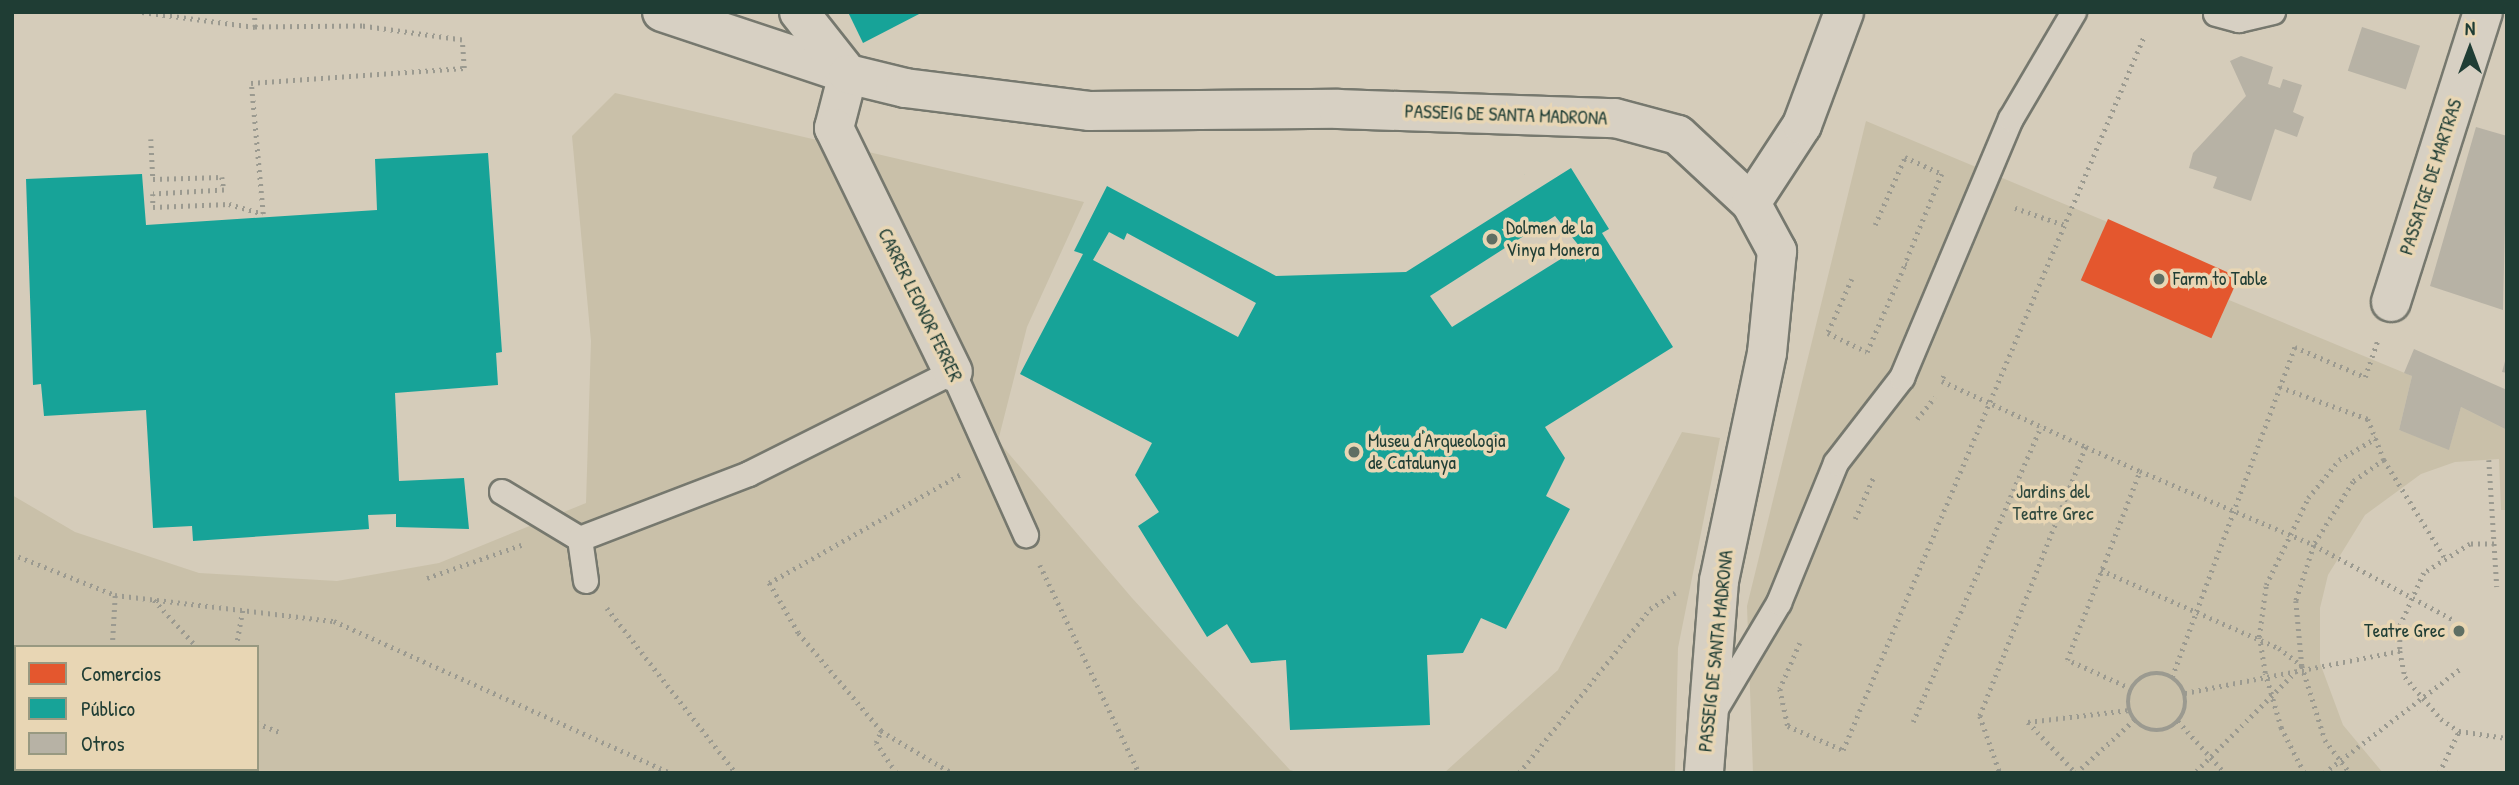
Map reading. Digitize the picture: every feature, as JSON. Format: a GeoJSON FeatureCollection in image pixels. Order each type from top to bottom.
{"type":"FeatureCollection","features":[{"type":"Feature","properties":{"kind":"street","name":"PASSEIG DE SANTA MADRONA"},"geometry":{"type":"LineString","coordinates":[[662,12],[848,74],[905,88],[1089,111],[1338,109],[1615,118],[1678,135],[1751,203],[1776,259],[1767,353],[1719,580],[1703,731],[1704,773]]}},
{"type":"Feature","properties":{"kind":"street"},"geometry":{"type":"LineString","coordinates":[[799,12],[848,74]]}},
{"type":"Feature","properties":{"kind":"street"},"geometry":{"type":"LineString","coordinates":[[1751,203],[1802,125],[1844,12]]}},
{"type":"Feature","properties":{"kind":"street","name":"PASSATGE DE MARTRAS"},"geometry":{"type":"LineString","coordinates":[[2391,302],[2483,12]]}},
{"type":"Feature","properties":{"kind":"street","name":"CARRER LEONOR FERRER"},"geometry":{"type":"LineString","coordinates":[[848,74],[834,128],[953,372]]}},
{"type":"Feature","properties":{"kind":"lane"},"geometry":{"type":"LineString","coordinates":[[1703,731],[1779,603],[1836,463],[1902,378],[2011,119],[2074,12]]}},
{"type":"Feature","properties":{"kind":"lane"},"geometry":{"type":"LineString","coordinates":[[2216,15],[2239,20],[2273,12]]}},
{"type":"Feature","properties":{"kind":"lane"},"geometry":{"type":"LineString","coordinates":[[580,539],[749,474],[953,372]]}},
{"type":"Feature","properties":{"kind":"lane","name":"CARRER LEONOR FERRER"},"geometry":{"type":"LineString","coordinates":[[953,372],[1026,535]]}},
{"type":"Feature","properties":{"kind":"lane"},"geometry":{"type":"LineString","coordinates":[[502,492],[580,539]]}},
{"type":"Feature","properties":{"kind":"lane"},"geometry":{"type":"LineString","coordinates":[[580,539],[586,580]]}},
{"type":"Feature","properties":{"kind":"path"},"geometry":{"type":"LineString","coordinates":[[142,12],[255,27],[362,26],[462,40],[464,68],[251,83],[262,214],[229,204],[153,207],[153,194],[224,190],[222,177],[153,180],[150,139]]}},
{"type":"Feature","properties":{"kind":"path"},"geometry":{"type":"LineString","coordinates":[[254,12],[255,27]]}},
{"type":"Feature","properties":{"kind":"path"},"geometry":{"type":"LineString","coordinates":[[1801,640],[1780,689],[1788,726],[1843,750],[2144,36]]}},
{"type":"Feature","properties":{"kind":"path"},"geometry":{"type":"LineString","coordinates":[[1852,279],[1828,333],[1867,352],[1905,264]]}},
{"type":"Feature","properties":{"kind":"path"},"geometry":{"type":"LineString","coordinates":[[2172,677],[2193,606],[2295,347],[2365,377],[2371,360]]}},
{"type":"Feature","properties":{"kind":"path"},"geometry":{"type":"LineString","coordinates":[[1905,426],[1927,413],[1945,373]]}},
{"type":"Feature","properties":{"kind":"path"},"geometry":{"type":"LineString","coordinates":[[1942,381],[2140,471],[2314,545],[2412,595],[2454,621]]}},
{"type":"Feature","properties":{"kind":"path"},"geometry":{"type":"LineString","coordinates":[[2280,387],[2368,419],[2384,460],[2445,558]]}},
{"type":"Feature","properties":{"kind":"path"},"geometry":{"type":"LineString","coordinates":[[1913,722],[2041,426]]}},
{"type":"Feature","properties":{"kind":"path"},"geometry":{"type":"LineString","coordinates":[[2304,773],[2273,700],[2265,673],[2259,637],[2266,585],[2288,533],[2339,460],[2376,438]]}},
{"type":"Feature","properties":{"kind":"path"},"geometry":{"type":"LineString","coordinates":[[2000,773],[1980,716],[2086,447]]}},
{"type":"Feature","properties":{"kind":"path"},"geometry":{"type":"LineString","coordinates":[[951,773],[881,731],[798,633],[769,583],[894,507],[992,459]]}},
{"type":"Feature","properties":{"kind":"path"},"geometry":{"type":"LineString","coordinates":[[2350,773],[2326,740],[2302,666],[2296,601],[2314,545],[2353,482],[2384,460]]}},
{"type":"Feature","properties":{"kind":"path"},"geometry":{"type":"LineString","coordinates":[[2489,460],[2497,587]]}},
{"type":"Feature","properties":{"kind":"path"},"geometry":{"type":"LineString","coordinates":[[1850,530],[1877,469]]}},
{"type":"Feature","properties":{"kind":"path"},"geometry":{"type":"LineString","coordinates":[[2131,689],[2067,660],[2140,471]]}},
{"type":"Feature","properties":{"kind":"path"},"geometry":{"type":"LineString","coordinates":[[1026,535],[1139,773]]}},
{"type":"Feature","properties":{"kind":"path"},"geometry":{"type":"LineString","coordinates":[[427,578],[531,541]]}},
{"type":"Feature","properties":{"kind":"path"},"geometry":{"type":"LineString","coordinates":[[2494,544],[2470,544],[2424,573],[2400,626],[2400,651],[2405,677],[2421,700],[2459,732],[2506,738]]}},
{"type":"Feature","properties":{"kind":"path"},"geometry":{"type":"LineString","coordinates":[[12,554],[115,595],[334,621],[671,773]]}},
{"type":"Feature","properties":{"kind":"path"},"geometry":{"type":"LineString","coordinates":[[2101,570],[2193,606],[2259,637],[2302,666]]}},
{"type":"Feature","properties":{"kind":"path"},"geometry":{"type":"LineString","coordinates":[[586,580],[736,773]]}},
{"type":"Feature","properties":{"kind":"path"},"geometry":{"type":"LineString","coordinates":[[1519,773],[1650,609],[1678,592]]}},
{"type":"Feature","properties":{"kind":"path"},"geometry":{"type":"LineString","coordinates":[[112,645],[115,595]]}},
{"type":"Feature","properties":{"kind":"path"},"geometry":{"type":"LineString","coordinates":[[154,599],[195,645]]}},
{"type":"Feature","properties":{"kind":"path"},"geometry":{"type":"LineString","coordinates":[[236,645],[243,609]]}},
{"type":"Feature","properties":{"kind":"path"},"geometry":{"type":"LineString","coordinates":[[2185,693],[2265,673],[2400,651]]}},
{"type":"Feature","properties":{"kind":"path"},"geometry":{"type":"LineString","coordinates":[[2195,773],[2273,700],[2302,666]]}},
{"type":"Feature","properties":{"kind":"path"},"geometry":{"type":"LineString","coordinates":[[2324,773],[2460,669]]}},
{"type":"Feature","properties":{"kind":"path"},"geometry":{"type":"LineString","coordinates":[[2178,721],[2154,731],[2134,720],[2129,710],[2131,689],[2154,673],[2172,677],[2185,693]]}},
{"type":"Feature","properties":{"kind":"path"},"geometry":{"type":"LineString","coordinates":[[2178,721],[2185,693]]}},
{"type":"Feature","properties":{"kind":"path"},"geometry":{"type":"LineString","coordinates":[[2129,710],[2028,722],[2076,773],[2134,720]]}},
{"type":"Feature","properties":{"kind":"path"},"geometry":{"type":"LineString","coordinates":[[2178,721],[2225,773]]}},
{"type":"Feature","properties":{"kind":"path"},"geometry":{"type":"LineString","coordinates":[[259,724],[282,733]]}},
{"type":"Feature","properties":{"kind":"path"},"geometry":{"type":"LineString","coordinates":[[881,731],[876,743],[896,773]]}},
{"type":"Feature","properties":{"kind":"path"},"geometry":{"type":"LineString","coordinates":[[2440,773],[2459,732]]}},
{"type":"Feature","properties":{"kind":"green space"},"geometry":{"type":"Polygon","coordinates":[[[615,93],[1084,202],[1027,327],[998,441],[1132,598],[1290,770],[1300,773],[12,773],[12,495],[75,532],[199,573],[337,581],[439,563],[586,503],[591,341],[572,136],[615,93]]]}},
{"type":"Feature","properties":{"kind":"green space","name":"Jardins del Teatre Grec"},"geometry":{"type":"Polygon","coordinates":[[[1866,121],[2239,277],[2229,300],[2412,376],[2399,430],[2449,449],[2461,407],[2507,430],[2507,510],[2501,510],[2499,459],[2455,462],[2421,474],[2365,515],[2328,575],[2320,608],[2320,663],[2343,725],[2383,773],[1753,773],[1747,606],[1866,121]]]}},
{"type":"Feature","properties":{"kind":"green space"},"geometry":{"type":"Polygon","coordinates":[[[1682,432],[1720,438],[1678,648],[1675,773],[1444,773],[1558,670],[1682,432]]]}},
{"type":"Feature","properties":{"kind":"building: Comercios","name":"Farm to Table"},"geometry":{"type":"Polygon","coordinates":[[[2108,219],[2239,277],[2211,338],[2081,280],[2108,219]]]}},
{"type":"Feature","properties":{"kind":"building: Público"},"geometry":{"type":"Polygon","coordinates":[[[848,12],[923,12],[863,43],[848,12]]]}},
{"type":"Feature","properties":{"kind":"building: Público"},"geometry":{"type":"Polygon","coordinates":[[[488,153],[502,352],[496,353],[498,385],[395,393],[399,481],[464,478],[469,529],[396,527],[396,514],[368,515],[369,529],[193,541],[192,526],[153,528],[146,410],[44,416],[41,384],[33,385],[26,179],[142,174],[146,225],[377,210],[375,159],[488,153]]]}},
{"type":"Feature","properties":{"kind":"building: Público","name":"Museu d'Arqueologia de Catalunya"},"geometry":{"type":"Polygon","coordinates":[[[1571,168],[1609,229],[1602,233],[1673,347],[1545,427],[1565,458],[1546,496],[1570,509],[1506,629],[1481,618],[1463,653],[1427,655],[1430,725],[1290,730],[1286,660],[1251,663],[1227,624],[1207,637],[1138,526],[1159,512],[1135,475],[1152,443],[1020,374],[1083,254],[1074,251],[1107,186],[1276,276],[1406,272],[1571,168]],[[1555,216],[1430,296],[1452,327],[1580,247],[1555,216]],[[1109,232],[1093,260],[1238,337],[1256,303],[1127,233],[1124,240],[1109,232]]]}},
{"type":"Feature","properties":{"kind":"building: Otros"},"geometry":{"type":"Polygon","coordinates":[[[2362,27],[2420,46],[2406,90],[2348,71],[2362,27]]]}},
{"type":"Feature","properties":{"kind":"building: Otros"},"geometry":{"type":"Polygon","coordinates":[[[2241,56],[2273,67],[2268,84],[2280,88],[2283,79],[2302,85],[2293,112],[2304,117],[2297,137],[2275,129],[2251,201],[2213,188],[2217,177],[2189,168],[2193,153],[2246,96],[2230,61],[2241,56]]]}},
{"type":"Feature","properties":{"kind":"building: Otros"},"geometry":{"type":"Polygon","coordinates":[[[2476,127],[2507,136],[2503,310],[2430,286],[2476,127]]]}},
{"type":"Feature","properties":{"kind":"building: Otros"},"geometry":{"type":"Polygon","coordinates":[[[2414,349],[2507,390],[2507,430],[2461,407],[2449,450],[2399,430],[2412,376],[2404,373],[2414,349]]]}},
{"type":"Feature","properties":{"kind":"building: Otros"},"geometry":{"type":"Polygon","coordinates":[[[2507,354],[2507,373],[2502,372],[2507,354]]]}},
{"type":"Feature","properties":{"kind":"place","name":"Dolmen de la Vinya Monera"},"geometry":{"type":"Point","coordinates":[1492,239]}},
{"type":"Feature","properties":{"kind":"place","name":"Farm to Table"},"geometry":{"type":"Point","coordinates":[2159,279]}},
{"type":"Feature","properties":{"kind":"place","name":"Museu d'Arqueologia de Catalunya"},"geometry":{"type":"Point","coordinates":[1354,452]}},
{"type":"Feature","properties":{"kind":"place","name":"Teatre Grec"},"geometry":{"type":"Point","coordinates":[2459,631]}}]}
